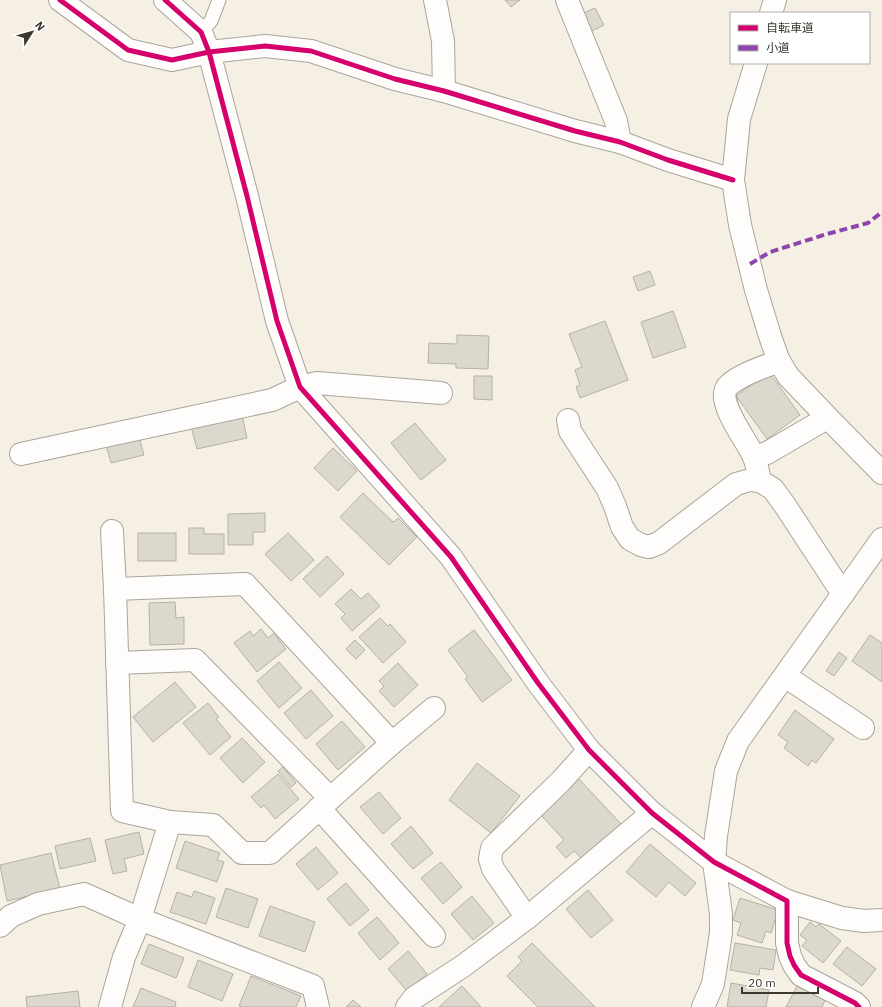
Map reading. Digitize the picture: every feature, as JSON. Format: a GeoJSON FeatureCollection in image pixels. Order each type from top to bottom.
{"type":"FeatureCollection","features":[{"type":"Feature","properties":{"kind":"street"},"geometry":{"type":"LineString","coordinates":[[60,0],[128,50],[172,60],[209,52],[265,46],[311,51],[395,79],[444,91],[620,142],[668,160],[733,180]]}},
{"type":"Feature","properties":{"kind":"street"},"geometry":{"type":"LineString","coordinates":[[165,0],[201,32],[209,52],[247,196],[277,321],[300,387],[451,557],[538,683],[590,750],[652,814],[714,862],[787,901],[842,918],[864,921],[881,919]]}},
{"type":"Feature","properties":{"kind":"street"},"geometry":{"type":"LineString","coordinates":[[435,0],[442,41],[444,91]]}},
{"type":"Feature","properties":{"kind":"street"},"geometry":{"type":"LineString","coordinates":[[567,0],[616,121],[620,142]]}},
{"type":"Feature","properties":{"kind":"street"},"geometry":{"type":"LineString","coordinates":[[771,12],[775,0]]}},
{"type":"Feature","properties":{"kind":"street"},"geometry":{"type":"LineString","coordinates":[[756,64],[739,119],[733,180],[740,225],[756,290],[770,336],[779,361],[788,376],[827,418],[882,473]]}},
{"type":"Feature","properties":{"kind":"street"},"geometry":{"type":"LineString","coordinates":[[760,481],[754,457],[730,414],[724,393],[728,386],[740,378],[779,361]]}},
{"type":"Feature","properties":{"kind":"street"},"geometry":{"type":"LineString","coordinates":[[22,454],[272,400],[300,387],[317,383],[441,393]]}},
{"type":"Feature","properties":{"kind":"street"},"geometry":{"type":"LineString","coordinates":[[754,457],[767,454],[827,418]]}},
{"type":"Feature","properties":{"kind":"street"},"geometry":{"type":"LineString","coordinates":[[568,420],[570,431],[608,488],[622,527],[630,539],[641,545],[649,547],[659,543],[736,484],[750,480],[760,481],[773,489],[843,594]]}},
{"type":"Feature","properties":{"kind":"street"},"geometry":{"type":"LineString","coordinates":[[112,531],[122,810],[170,822],[213,825],[242,853],[270,853],[392,743],[434,708]]}},
{"type":"Feature","properties":{"kind":"street"},"geometry":{"type":"LineString","coordinates":[[703,1007],[713,984],[721,933],[721,914],[714,862],[716,836],[726,771],[738,741],[882,539]]}},
{"type":"Feature","properties":{"kind":"street"},"geometry":{"type":"LineString","coordinates":[[115,589],[245,584],[392,743]]}},
{"type":"Feature","properties":{"kind":"street"},"geometry":{"type":"LineString","coordinates":[[117,663],[195,660],[325,803],[434,936]]}},
{"type":"Feature","properties":{"kind":"street"},"geometry":{"type":"LineString","coordinates":[[785,676],[863,728]]}},
{"type":"Feature","properties":{"kind":"street"},"geometry":{"type":"LineString","coordinates":[[527,918],[493,869],[490,859],[492,848],[561,781],[590,750]]}},
{"type":"Feature","properties":{"kind":"street"},"geometry":{"type":"LineString","coordinates":[[407,1007],[414,998],[463,966],[527,918],[652,814]]}},
{"type":"Feature","properties":{"kind":"street"},"geometry":{"type":"LineString","coordinates":[[110,1007],[124,957],[140,919],[170,822]]}},
{"type":"Feature","properties":{"kind":"street"},"geometry":{"type":"LineString","coordinates":[[0,926],[11,916],[38,904],[84,894],[140,919],[313,986],[318,1007]]}},
{"type":"Feature","properties":{"kind":"street"},"geometry":{"type":"LineString","coordinates":[[787,901],[787,943],[790,956],[801,976],[855,1003],[859,1007]]}},
{"type":"Feature","properties":{"kind":"lane"},"geometry":{"type":"LineString","coordinates":[[201,32],[211,21],[219,0]]}},
{"type":"Feature","properties":{"kind":"building"},"geometry":{"type":"Polygon","coordinates":[[[505,0],[520,0],[511,7],[505,0]]]}},
{"type":"Feature","properties":{"kind":"building"},"geometry":{"type":"Polygon","coordinates":[[[595,8],[604,25],[588,33],[579,15],[595,8]]]}},
{"type":"Feature","properties":{"kind":"building"},"geometry":{"type":"Polygon","coordinates":[[[650,271],[655,285],[638,291],[633,277],[650,271]]]}},
{"type":"Feature","properties":{"kind":"building"},"geometry":{"type":"Polygon","coordinates":[[[673,311],[686,347],[653,358],[641,322],[673,311]]]}},
{"type":"Feature","properties":{"kind":"building"},"geometry":{"type":"Polygon","coordinates":[[[605,321],[628,380],[580,398],[576,387],[580,385],[575,370],[582,367],[569,334],[605,321]]]}},
{"type":"Feature","properties":{"kind":"building"},"geometry":{"type":"Polygon","coordinates":[[[457,335],[489,336],[488,369],[456,368],[456,364],[428,363],[429,343],[457,344],[457,335]]]}},
{"type":"Feature","properties":{"kind":"building"},"geometry":{"type":"Polygon","coordinates":[[[769,372],[800,415],[767,439],[736,396],[769,372]]]}},
{"type":"Feature","properties":{"kind":"building"},"geometry":{"type":"Polygon","coordinates":[[[474,376],[492,376],[492,400],[474,399],[474,376]]]}},
{"type":"Feature","properties":{"kind":"building"},"geometry":{"type":"Polygon","coordinates":[[[242,415],[247,438],[197,449],[191,426],[242,415]]]}},
{"type":"Feature","properties":{"kind":"building"},"geometry":{"type":"Polygon","coordinates":[[[415,423],[446,460],[421,480],[391,443],[415,423]]]}},
{"type":"Feature","properties":{"kind":"building"},"geometry":{"type":"Polygon","coordinates":[[[139,437],[144,455],[111,463],[106,445],[139,437]]]}},
{"type":"Feature","properties":{"kind":"building"},"geometry":{"type":"Polygon","coordinates":[[[333,448],[357,471],[338,491],[314,468],[333,448]]]}},
{"type":"Feature","properties":{"kind":"building"},"geometry":{"type":"Polygon","coordinates":[[[363,493],[393,522],[398,518],[417,537],[389,565],[340,517],[363,493]]]}},
{"type":"Feature","properties":{"kind":"building"},"geometry":{"type":"Polygon","coordinates":[[[265,513],[265,532],[253,532],[253,545],[228,545],[228,514],[265,513]]]}},
{"type":"Feature","properties":{"kind":"building"},"geometry":{"type":"Polygon","coordinates":[[[189,528],[204,528],[204,534],[224,534],[224,554],[189,554],[189,528]]]}},
{"type":"Feature","properties":{"kind":"building"},"geometry":{"type":"Polygon","coordinates":[[[138,533],[176,533],[176,561],[138,561],[138,533]]]}},
{"type":"Feature","properties":{"kind":"building"},"geometry":{"type":"Polygon","coordinates":[[[288,533],[314,560],[291,581],[265,554],[288,533]]]}},
{"type":"Feature","properties":{"kind":"building"},"geometry":{"type":"Polygon","coordinates":[[[327,556],[344,574],[320,597],[303,579],[327,556]]]}},
{"type":"Feature","properties":{"kind":"building"},"geometry":{"type":"Polygon","coordinates":[[[351,589],[361,599],[368,593],[380,606],[352,631],[341,618],[345,614],[335,604],[351,589]]]}},
{"type":"Feature","properties":{"kind":"building"},"geometry":{"type":"Polygon","coordinates":[[[175,602],[176,618],[184,617],[184,644],[150,645],[149,603],[175,602]]]}},
{"type":"Feature","properties":{"kind":"building"},"geometry":{"type":"Polygon","coordinates":[[[380,618],[388,626],[390,624],[406,642],[383,663],[359,637],[380,618]]]}},
{"type":"Feature","properties":{"kind":"building"},"geometry":{"type":"Polygon","coordinates":[[[261,629],[268,638],[274,633],[286,649],[257,672],[234,643],[250,631],[253,636],[261,629]]]}},
{"type":"Feature","properties":{"kind":"building"},"geometry":{"type":"Polygon","coordinates":[[[474,630],[512,680],[482,702],[465,679],[468,677],[448,650],[474,630]]]}},
{"type":"Feature","properties":{"kind":"building"},"geometry":{"type":"Polygon","coordinates":[[[870,635],[882,643],[882,682],[852,661],[870,635]]]}},
{"type":"Feature","properties":{"kind":"building"},"geometry":{"type":"Polygon","coordinates":[[[355,640],[365,650],[356,659],[346,649],[355,640]]]}},
{"type":"Feature","properties":{"kind":"building"},"geometry":{"type":"Polygon","coordinates":[[[839,652],[847,658],[834,676],[826,671],[839,652]]]}},
{"type":"Feature","properties":{"kind":"building"},"geometry":{"type":"Polygon","coordinates":[[[279,662],[302,688],[279,708],[257,681],[279,662]]]}},
{"type":"Feature","properties":{"kind":"building"},"geometry":{"type":"Polygon","coordinates":[[[398,663],[418,685],[394,707],[379,691],[384,686],[379,681],[398,663]]]}},
{"type":"Feature","properties":{"kind":"building"},"geometry":{"type":"Polygon","coordinates":[[[175,682],[196,707],[153,742],[133,717],[175,682]]]}},
{"type":"Feature","properties":{"kind":"building"},"geometry":{"type":"Polygon","coordinates":[[[311,690],[333,716],[306,739],[284,713],[311,690]]]}},
{"type":"Feature","properties":{"kind":"building"},"geometry":{"type":"Polygon","coordinates":[[[208,703],[219,717],[216,719],[231,737],[210,755],[183,723],[208,703]]]}},
{"type":"Feature","properties":{"kind":"building"},"geometry":{"type":"Polygon","coordinates":[[[795,710],[834,739],[816,763],[812,760],[808,766],[784,748],[788,742],[778,735],[795,710]]]}},
{"type":"Feature","properties":{"kind":"building"},"geometry":{"type":"Polygon","coordinates":[[[342,721],[365,747],[338,770],[316,744],[342,721]]]}},
{"type":"Feature","properties":{"kind":"building"},"geometry":{"type":"Polygon","coordinates":[[[242,738],[265,762],[243,783],[220,758],[242,738]]]}},
{"type":"Feature","properties":{"kind":"building"},"geometry":{"type":"Polygon","coordinates":[[[477,763],[520,796],[491,833],[449,800],[477,763]]]}},
{"type":"Feature","properties":{"kind":"building"},"geometry":{"type":"Polygon","coordinates":[[[283,767],[296,783],[291,787],[278,771],[283,767]]]}},
{"type":"Feature","properties":{"kind":"building"},"geometry":{"type":"Polygon","coordinates":[[[278,774],[299,799],[275,819],[264,805],[261,808],[251,797],[278,774]]]}},
{"type":"Feature","properties":{"kind":"building"},"geometry":{"type":"Polygon","coordinates":[[[578,778],[622,825],[583,860],[574,851],[566,858],[556,847],[564,840],[539,813],[578,778]]]}},
{"type":"Feature","properties":{"kind":"building"},"geometry":{"type":"Polygon","coordinates":[[[379,792],[401,818],[383,834],[360,807],[379,792]]]}},
{"type":"Feature","properties":{"kind":"building"},"geometry":{"type":"Polygon","coordinates":[[[411,826],[433,853],[413,869],[391,844],[411,826]]]}},
{"type":"Feature","properties":{"kind":"building"},"geometry":{"type":"Polygon","coordinates":[[[139,832],[144,854],[124,859],[127,871],[113,874],[105,840],[139,832]]]}},
{"type":"Feature","properties":{"kind":"building"},"geometry":{"type":"Polygon","coordinates":[[[90,838],[96,861],[60,869],[55,846],[90,838]]]}},
{"type":"Feature","properties":{"kind":"building"},"geometry":{"type":"Polygon","coordinates":[[[185,841],[220,853],[217,860],[224,862],[217,882],[176,868],[185,841]]]}},
{"type":"Feature","properties":{"kind":"building"},"geometry":{"type":"Polygon","coordinates":[[[650,844],[696,883],[685,896],[669,882],[656,897],[626,872],[650,844]]]}},
{"type":"Feature","properties":{"kind":"building"},"geometry":{"type":"Polygon","coordinates":[[[316,847],[338,873],[318,890],[296,864],[316,847]]]}},
{"type":"Feature","properties":{"kind":"building"},"geometry":{"type":"Polygon","coordinates":[[[51,853],[60,889],[7,901],[0,865],[51,853]]]}},
{"type":"Feature","properties":{"kind":"building"},"geometry":{"type":"Polygon","coordinates":[[[441,862],[462,887],[443,904],[421,878],[441,862]]]}},
{"type":"Feature","properties":{"kind":"building"},"geometry":{"type":"Polygon","coordinates":[[[346,883],[369,910],[350,926],[327,899],[346,883]]]}},
{"type":"Feature","properties":{"kind":"building"},"geometry":{"type":"Polygon","coordinates":[[[226,888],[258,899],[248,928],[216,917],[226,888]]]}},
{"type":"Feature","properties":{"kind":"building"},"geometry":{"type":"Polygon","coordinates":[[[588,890],[613,920],[591,938],[566,909],[588,890]]]}},
{"type":"Feature","properties":{"kind":"building"},"geometry":{"type":"Polygon","coordinates":[[[194,891],[215,898],[206,924],[170,912],[177,892],[192,897],[194,891]]]}},
{"type":"Feature","properties":{"kind":"building"},"geometry":{"type":"Polygon","coordinates":[[[472,896],[494,923],[473,940],[451,914],[472,896]]]}},
{"type":"Feature","properties":{"kind":"building"},"geometry":{"type":"Polygon","coordinates":[[[740,898],[778,910],[771,933],[766,931],[762,943],[737,935],[741,923],[733,920],[740,898]]]}},
{"type":"Feature","properties":{"kind":"building"},"geometry":{"type":"Polygon","coordinates":[[[270,906],[315,922],[305,952],[259,936],[270,906]]]}},
{"type":"Feature","properties":{"kind":"building"},"geometry":{"type":"Polygon","coordinates":[[[377,917],[399,943],[380,960],[358,933],[377,917]]]}},
{"type":"Feature","properties":{"kind":"building"},"geometry":{"type":"Polygon","coordinates":[[[810,922],[816,927],[819,924],[841,941],[823,963],[802,946],[807,940],[800,935],[810,922]]]}},
{"type":"Feature","properties":{"kind":"building"},"geometry":{"type":"Polygon","coordinates":[[[532,943],[595,1007],[538,1007],[507,976],[522,961],[518,957],[532,943]]]}},
{"type":"Feature","properties":{"kind":"building"},"geometry":{"type":"Polygon","coordinates":[[[735,943],[776,950],[773,970],[760,968],[759,975],[730,970],[735,943]]]}},
{"type":"Feature","properties":{"kind":"building"},"geometry":{"type":"Polygon","coordinates":[[[149,944],[184,958],[176,978],[141,964],[149,944]]]}},
{"type":"Feature","properties":{"kind":"building"},"geometry":{"type":"Polygon","coordinates":[[[847,947],[876,969],[862,986],[833,964],[847,947]]]}},
{"type":"Feature","properties":{"kind":"building"},"geometry":{"type":"Polygon","coordinates":[[[408,951],[427,974],[407,991],[388,969],[408,951]]]}},
{"type":"Feature","properties":{"kind":"building"},"geometry":{"type":"Polygon","coordinates":[[[198,960],[233,974],[222,1001],[188,987],[198,960]]]}},
{"type":"Feature","properties":{"kind":"building"},"geometry":{"type":"Polygon","coordinates":[[[251,976],[301,996],[296,1007],[239,1006],[251,976]]]}},
{"type":"Feature","properties":{"kind":"building"},"geometry":{"type":"Polygon","coordinates":[[[731,983],[769,990],[766,1007],[727,1007],[731,983]]]}},
{"type":"Feature","properties":{"kind":"building"},"geometry":{"type":"Polygon","coordinates":[[[462,986],[481,1007],[439,1007],[462,986]]]}},
{"type":"Feature","properties":{"kind":"building"},"geometry":{"type":"Polygon","coordinates":[[[797,986],[825,1000],[822,1007],[786,1007],[797,986]]]}},
{"type":"Feature","properties":{"kind":"building"},"geometry":{"type":"Polygon","coordinates":[[[141,988],[176,1002],[175,1007],[133,1007],[141,988]]]}},
{"type":"Feature","properties":{"kind":"building"},"geometry":{"type":"Polygon","coordinates":[[[78,991],[80,1007],[27,1007],[26,997],[78,991]]]}},
{"type":"Feature","properties":{"kind":"building"},"geometry":{"type":"Polygon","coordinates":[[[353,1000],[361,1007],[346,1007],[353,1000]]]}},
{"type":"Feature","properties":{"kind":"marked path"},"geometry":{"type":"LineString","coordinates":[[750,264],[770,252],[868,223],[882,212]]}},
{"type":"Feature","properties":{"kind":"cycle path"},"geometry":{"type":"LineString","coordinates":[[60,0],[128,50],[172,60],[209,52],[265,46],[311,51],[395,79],[444,91],[575,131],[620,142],[668,160],[733,180]]}},
{"type":"Feature","properties":{"kind":"cycle path"},"geometry":{"type":"LineString","coordinates":[[165,0],[201,32],[209,52],[247,196],[277,321],[300,387],[451,557],[538,683],[589,750],[652,813],[714,862],[787,901],[787,943],[794,965],[801,975],[855,1003],[859,1007]]}}]}
